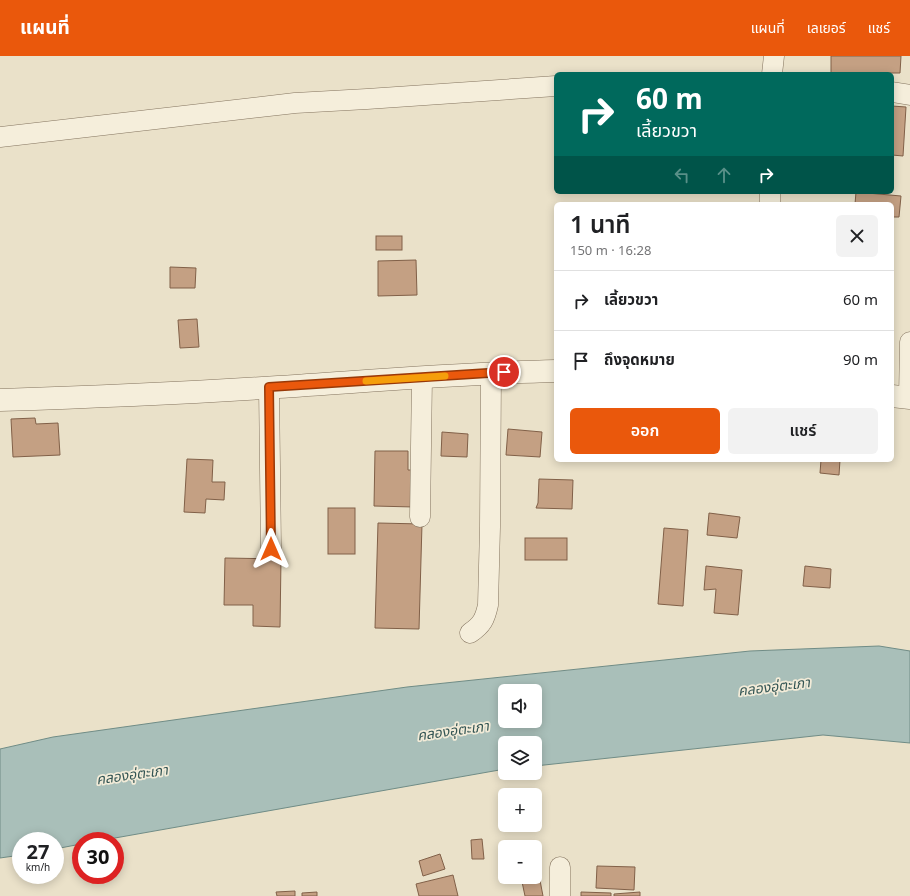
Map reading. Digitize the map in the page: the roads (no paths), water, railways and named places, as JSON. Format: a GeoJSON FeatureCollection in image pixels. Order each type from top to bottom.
{"type":"FeatureCollection","features":[{"type":"Feature","properties":{"kind":"street"},"geometry":{"type":"LineString","coordinates":[[772,72],[774,56]]}},
{"type":"Feature","properties":{"kind":"street"},"geometry":{"type":"LineString","coordinates":[[0,137],[295,103],[554,86]]}},
{"type":"Feature","properties":{"kind":"street"},"geometry":{"type":"LineString","coordinates":[[894,92],[910,95]]}},
{"type":"Feature","properties":{"kind":"street"},"geometry":{"type":"LineString","coordinates":[[904,397],[910,342]]}},
{"type":"Feature","properties":{"kind":"street"},"geometry":{"type":"LineString","coordinates":[[0,400],[85,398],[491,373],[554,371]]}},
{"type":"Feature","properties":{"kind":"street"},"geometry":{"type":"LineString","coordinates":[[470,633],[480,627],[486,616],[488,605],[491,373]]}},
{"type":"Feature","properties":{"kind":"street"},"geometry":{"type":"LineString","coordinates":[[420,517],[422,377]]}},
{"type":"Feature","properties":{"kind":"street"},"geometry":{"type":"LineString","coordinates":[[269,387],[271,549]]}},
{"type":"Feature","properties":{"kind":"street"},"geometry":{"type":"LineString","coordinates":[[560,867],[560,896]]}},
{"type":"Feature","properties":{"kind":"water","name":"คลองอุ่ตะเภา"},"geometry":{"type":"Polygon","coordinates":[[[879,646],[910,651],[910,743],[823,735],[542,765],[542,736],[498,736],[498,770],[124,836],[124,832],[72,832],[72,846],[64,847],[64,832],[12,832],[12,856],[0,858],[0,749],[53,737],[407,687],[750,651],[879,646]]]}}]}
